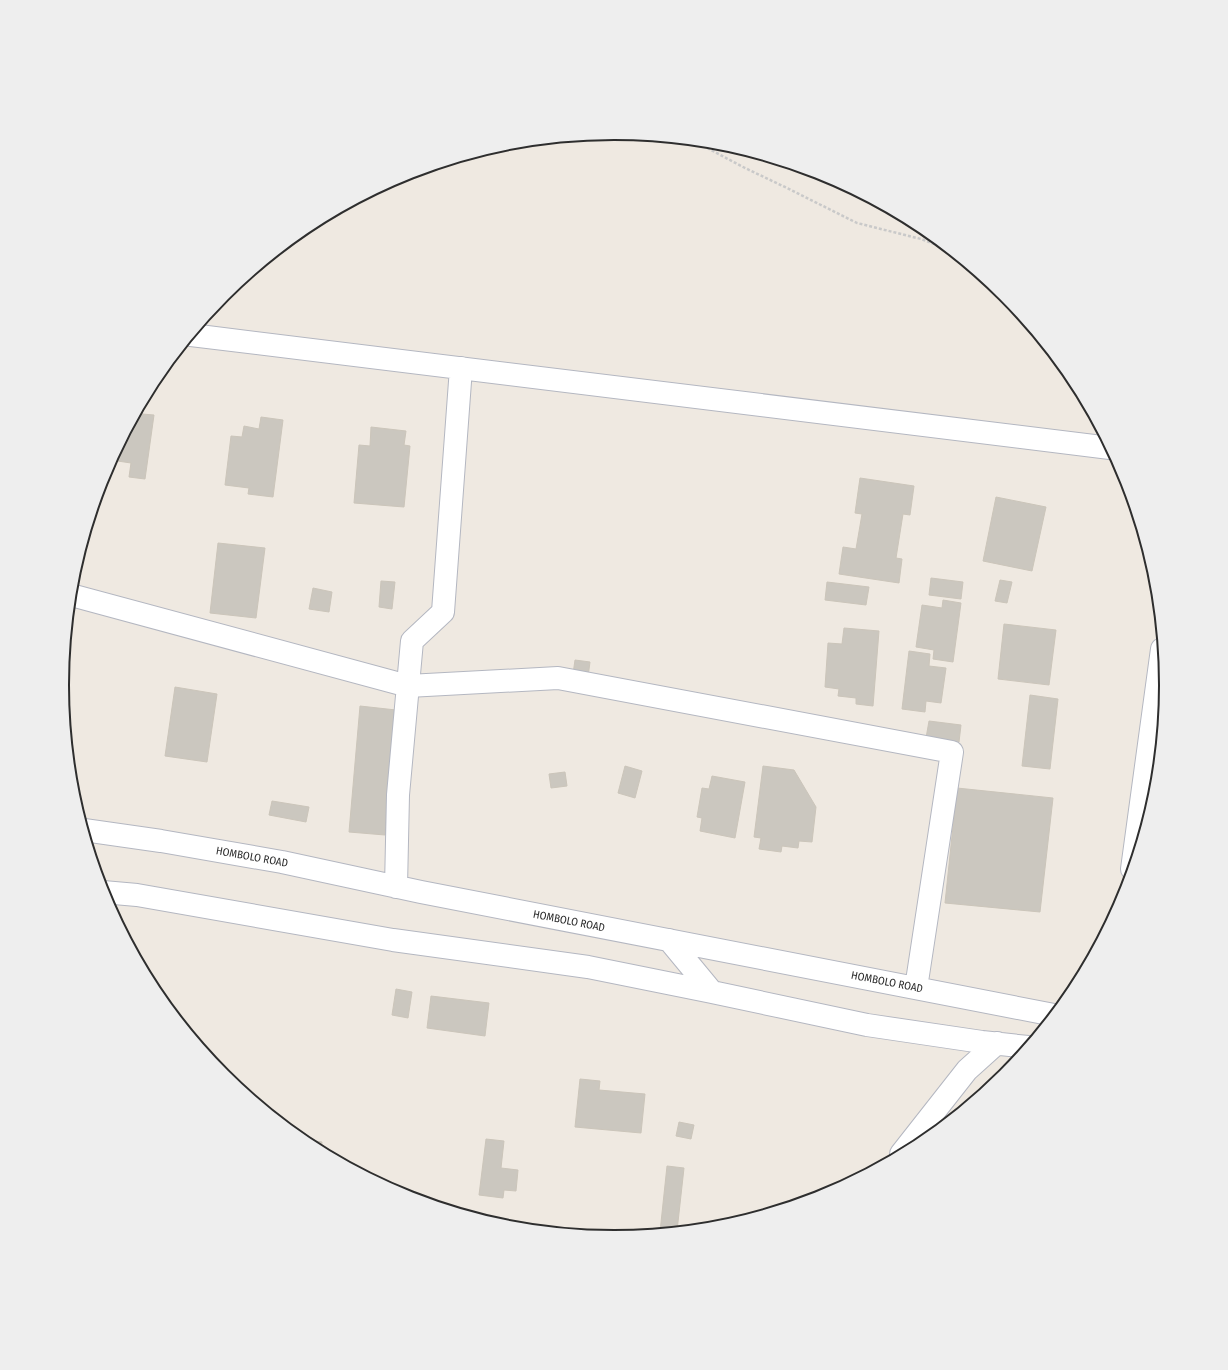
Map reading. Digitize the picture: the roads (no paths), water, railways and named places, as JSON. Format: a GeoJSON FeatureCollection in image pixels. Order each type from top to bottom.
{"type":"FeatureCollection","features":[{"type":"Feature","properties":{"kind":"street"},"geometry":{"type":"LineString","coordinates":[[196,336],[1105,447]]}},
{"type":"Feature","properties":{"kind":"street"},"geometry":{"type":"LineString","coordinates":[[396,887],[398,795],[412,641],[443,612],[461,368]]}},
{"type":"Feature","properties":{"kind":"street"},"geometry":{"type":"LineString","coordinates":[[77,596],[408,686],[558,678],[952,752],[916,988]]}},
{"type":"Feature","properties":{"kind":"street"},"geometry":{"type":"LineString","coordinates":[[1136,840],[1159,673]]}},
{"type":"Feature","properties":{"kind":"street","name":"HOMBOLO ROAD"},"geometry":{"type":"LineString","coordinates":[[89,831],[161,841],[282,862],[396,887],[1048,1014]]}},
{"type":"Feature","properties":{"kind":"street"},"geometry":{"type":"LineString","coordinates":[[109,893],[137,895],[392,940],[588,967],[867,1026],[1022,1046]]}},
{"type":"Feature","properties":{"kind":"street"},"geometry":{"type":"LineString","coordinates":[[669,940],[712,992]]}},
{"type":"Feature","properties":{"kind":"street"},"geometry":{"type":"LineString","coordinates":[[910,1142],[967,1070],[996,1043]]}}]}
